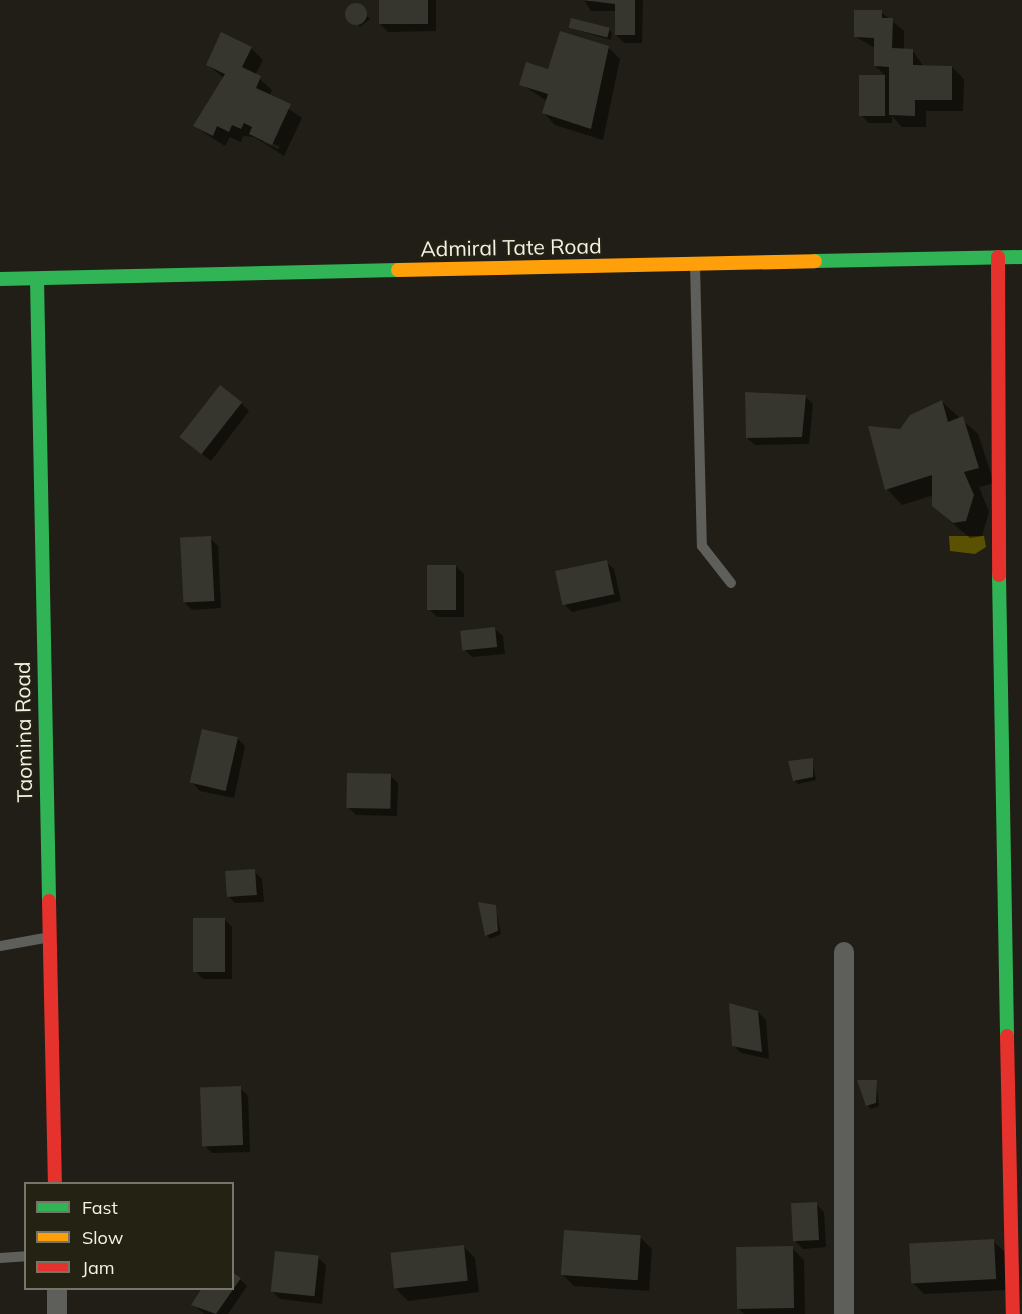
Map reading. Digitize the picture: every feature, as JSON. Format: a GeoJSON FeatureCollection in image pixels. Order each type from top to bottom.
{"type":"FeatureCollection","features":[{"type":"Feature","properties":{"kind":"street"},"geometry":{"type":"LineString","coordinates":[[998,257],[999,693],[1013,1314]]}},
{"type":"Feature","properties":{"kind":"street","name":"Admiral Tate Road"},"geometry":{"type":"LineString","coordinates":[[0,279],[1022,257]]}},
{"type":"Feature","properties":{"kind":"street","name":"Taomina Road"},"geometry":{"type":"LineString","coordinates":[[37,279],[55,1182]]}},
{"type":"Feature","properties":{"kind":"street"},"geometry":{"type":"LineString","coordinates":[[844,952],[844,1314]]}},
{"type":"Feature","properties":{"kind":"street"},"geometry":{"type":"LineString","coordinates":[[57,1290],[57,1314]]}},
{"type":"Feature","properties":{"kind":"lane"},"geometry":{"type":"LineString","coordinates":[[695,264],[702,546],[731,583]]}},
{"type":"Feature","properties":{"kind":"lane"},"geometry":{"type":"LineString","coordinates":[[0,945],[51,937]]}},
{"type":"Feature","properties":{"kind":"lane"},"geometry":{"type":"LineString","coordinates":[[0,1258],[24,1256]]}},
{"type":"Feature","properties":{"kind":"shaded area"},"geometry":{"type":"Polygon","coordinates":[[[949,536],[984,536],[986,547],[975,554],[950,551],[949,536]]]}},
{"type":"Feature","properties":{"kind":"building"},"geometry":{"type":"Polygon","coordinates":[[[379,0],[428,0],[428,24],[379,24],[379,0]]]}},
{"type":"Feature","properties":{"kind":"building"},"geometry":{"type":"Polygon","coordinates":[[[582,0],[635,0],[635,35],[615,35],[615,4],[582,0]]]}},
{"type":"Feature","properties":{"kind":"building"},"geometry":{"type":"Polygon","coordinates":[[[352,3],[360,3],[367,10],[367,18],[360,25],[352,25],[345,18],[345,10],[352,3]]]}},
{"type":"Feature","properties":{"kind":"building"},"geometry":{"type":"Polygon","coordinates":[[[854,10],[882,10],[882,18],[893,18],[892,48],[913,49],[913,65],[952,66],[952,100],[915,100],[915,116],[889,115],[889,67],[874,66],[874,38],[854,37],[854,10]]]}},
{"type":"Feature","properties":{"kind":"building"},"geometry":{"type":"Polygon","coordinates":[[[571,18],[610,28],[607,37],[569,28],[571,18]]]}},
{"type":"Feature","properties":{"kind":"building"},"geometry":{"type":"Polygon","coordinates":[[[560,31],[609,46],[591,129],[542,113],[548,94],[519,85],[526,62],[548,69],[560,31]]]}},
{"type":"Feature","properties":{"kind":"building"},"geometry":{"type":"Polygon","coordinates":[[[221,32],[252,47],[242,67],[261,76],[256,88],[291,104],[272,145],[249,134],[252,127],[244,123],[241,129],[232,125],[229,132],[217,126],[213,136],[193,126],[225,74],[206,65],[221,32]]]}},
{"type":"Feature","properties":{"kind":"building"},"geometry":{"type":"Polygon","coordinates":[[[859,75],[885,75],[885,116],[859,116],[859,75]]]}},
{"type":"Feature","properties":{"kind":"building"},"geometry":{"type":"Polygon","coordinates":[[[220,385],[242,402],[201,454],[179,437],[220,385]]]}},
{"type":"Feature","properties":{"kind":"building"},"geometry":{"type":"Polygon","coordinates":[[[745,392],[806,395],[802,437],[746,438],[745,392]]]}},
{"type":"Feature","properties":{"kind":"building"},"geometry":{"type":"Polygon","coordinates":[[[942,400],[948,422],[963,416],[979,468],[964,472],[974,495],[966,521],[953,523],[932,506],[932,475],[885,490],[868,426],[900,429],[910,415],[942,400]]]}},
{"type":"Feature","properties":{"kind":"building"},"geometry":{"type":"Polygon","coordinates":[[[211,536],[214,601],[183,603],[180,538],[211,536]]]}},
{"type":"Feature","properties":{"kind":"building"},"geometry":{"type":"Polygon","coordinates":[[[607,560],[614,594],[562,605],[555,571],[607,560]]]}},
{"type":"Feature","properties":{"kind":"building"},"geometry":{"type":"Polygon","coordinates":[[[427,565],[456,565],[456,610],[427,610],[427,565]]]}},
{"type":"Feature","properties":{"kind":"building"},"geometry":{"type":"Polygon","coordinates":[[[495,627],[497,647],[462,651],[460,631],[495,627]]]}},
{"type":"Feature","properties":{"kind":"building"},"geometry":{"type":"Polygon","coordinates":[[[202,729],[238,737],[226,791],[190,783],[202,729]]]}},
{"type":"Feature","properties":{"kind":"building"},"geometry":{"type":"Polygon","coordinates":[[[813,758],[813,777],[793,781],[788,761],[813,758]]]}},
{"type":"Feature","properties":{"kind":"building"},"geometry":{"type":"Polygon","coordinates":[[[347,773],[391,774],[390,809],[346,808],[347,773]]]}},
{"type":"Feature","properties":{"kind":"building"},"geometry":{"type":"Polygon","coordinates":[[[255,869],[257,895],[227,897],[225,871],[255,869]]]}},
{"type":"Feature","properties":{"kind":"building"},"geometry":{"type":"Polygon","coordinates":[[[478,902],[496,905],[498,931],[485,936],[478,902]]]}},
{"type":"Feature","properties":{"kind":"building"},"geometry":{"type":"Polygon","coordinates":[[[193,918],[225,918],[225,972],[193,972],[193,918]]]}},
{"type":"Feature","properties":{"kind":"building"},"geometry":{"type":"Polygon","coordinates":[[[729,1003],[758,1011],[762,1052],[732,1046],[729,1003]]]}},
{"type":"Feature","properties":{"kind":"building"},"geometry":{"type":"Polygon","coordinates":[[[857,1080],[877,1080],[876,1103],[866,1106],[857,1080]]]}},
{"type":"Feature","properties":{"kind":"building"},"geometry":{"type":"Polygon","coordinates":[[[241,1086],[243,1145],[202,1146],[200,1087],[241,1086]]]}},
{"type":"Feature","properties":{"kind":"building"},"geometry":{"type":"Polygon","coordinates":[[[817,1202],[819,1240],[793,1241],[791,1203],[817,1202]]]}},
{"type":"Feature","properties":{"kind":"building"},"geometry":{"type":"Polygon","coordinates":[[[564,1230],[641,1235],[638,1280],[561,1275],[564,1230]]]}},
{"type":"Feature","properties":{"kind":"building"},"geometry":{"type":"Polygon","coordinates":[[[994,1239],[996,1279],[911,1283],[909,1243],[994,1239]]]}},
{"type":"Feature","properties":{"kind":"building"},"geometry":{"type":"Polygon","coordinates":[[[464,1245],[468,1281],[394,1289],[390,1253],[464,1245]]]}},
{"type":"Feature","properties":{"kind":"building"},"geometry":{"type":"Polygon","coordinates":[[[793,1246],[794,1308],[737,1309],[736,1247],[793,1246]]]}},
{"type":"Feature","properties":{"kind":"building"},"geometry":{"type":"Polygon","coordinates":[[[275,1251],[319,1256],[314,1296],[271,1292],[275,1251]]]}},
{"type":"Feature","properties":{"kind":"building"},"geometry":{"type":"Polygon","coordinates":[[[234,1273],[241,1278],[234,1288],[234,1273]]]}},
{"type":"Feature","properties":{"kind":"building"},"geometry":{"type":"Polygon","coordinates":[[[201,1290],[233,1290],[216,1314],[191,1305],[201,1290]]]}},
{"type":"Feature","properties":{"kind":"traffic: fast"},"geometry":{"type":"LineString","coordinates":[[815,261],[1022,257]]}},
{"type":"Feature","properties":{"kind":"traffic: fast"},"geometry":{"type":"LineString","coordinates":[[0,279],[398,270]]}},
{"type":"Feature","properties":{"kind":"traffic: fast"},"geometry":{"type":"LineString","coordinates":[[37,279],[49,901]]}},
{"type":"Feature","properties":{"kind":"traffic: fast"},"geometry":{"type":"LineString","coordinates":[[999,575],[1007,1036]]}},
{"type":"Feature","properties":{"kind":"traffic: slow"},"geometry":{"type":"LineString","coordinates":[[398,270],[815,261]]}},
{"type":"Feature","properties":{"kind":"traffic: jam"},"geometry":{"type":"LineString","coordinates":[[998,257],[999,575]]}},
{"type":"Feature","properties":{"kind":"traffic: jam"},"geometry":{"type":"LineString","coordinates":[[49,901],[55,1182]]}},
{"type":"Feature","properties":{"kind":"traffic: jam"},"geometry":{"type":"LineString","coordinates":[[1007,1036],[1013,1314]]}}]}
